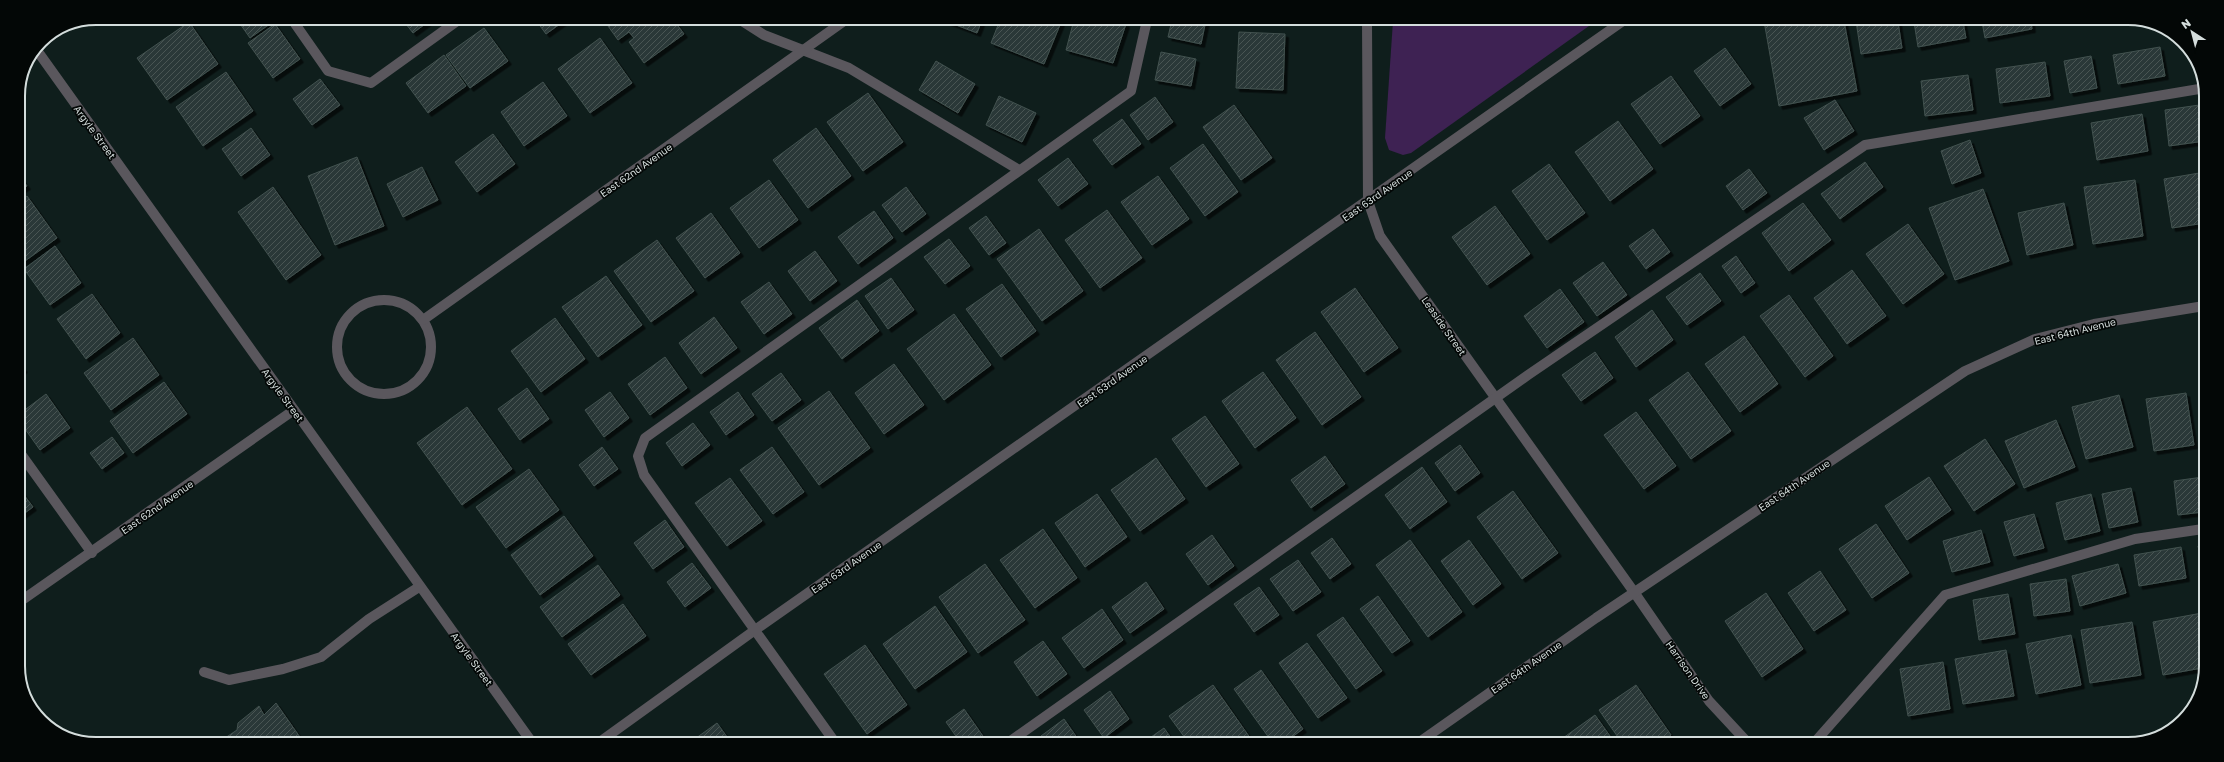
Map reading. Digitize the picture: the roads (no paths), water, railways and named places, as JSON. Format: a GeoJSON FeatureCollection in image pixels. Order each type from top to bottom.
{"type":"FeatureCollection","features":[{"type":"Feature","properties":{"kind":"street"},"geometry":{"type":"LineString","coordinates":[[296,25],[328,71],[371,83],[452,25]]}},
{"type":"Feature","properties":{"kind":"street"},"geometry":{"type":"LineString","coordinates":[[748,25],[764,35],[849,68],[1019,170]]}},
{"type":"Feature","properties":{"kind":"street","name":"East 62nd Avenue"},"geometry":{"type":"LineString","coordinates":[[423,320],[840,25]]}},
{"type":"Feature","properties":{"kind":"street"},"geometry":{"type":"LineString","coordinates":[[831,737],[644,475],[638,456],[645,438],[1131,91],[1146,25]]}},
{"type":"Feature","properties":{"kind":"street","name":"Leaside Street"},"geometry":{"type":"LineString","coordinates":[[1368,25],[1368,201],[1380,236],[1634,592]]}},
{"type":"Feature","properties":{"kind":"street","name":"East 63rd Avenue"},"geometry":{"type":"LineString","coordinates":[[607,737],[755,630],[1617,25]]}},
{"type":"Feature","properties":{"kind":"street","name":"Argyle Street"},"geometry":{"type":"LineString","coordinates":[[39,54],[419,587],[528,737]]}},
{"type":"Feature","properties":{"kind":"street"},"geometry":{"type":"LineString","coordinates":[[1016,737],[1496,398],[1865,145],[2198,89]]}},
{"type":"Feature","properties":{"kind":"street"},"geometry":{"type":"LineString","coordinates":[[380,300],[396,302],[411,308],[423,320],[430,335],[431,352],[426,368],[417,381],[403,391],[387,395],[371,393],[356,386],[344,374],[338,359],[336,343],[340,327],[350,313],[364,304],[380,300]]}},
{"type":"Feature","properties":{"kind":"street","name":"East 64th Avenue"},"geometry":{"type":"LineString","coordinates":[[1427,737],[1634,592],[1965,371],[2035,339],[2094,324],[2199,307]]}},
{"type":"Feature","properties":{"kind":"street","name":"East 62nd Avenue"},"geometry":{"type":"LineString","coordinates":[[25,598],[92,553],[294,410]]}},
{"type":"Feature","properties":{"kind":"street"},"geometry":{"type":"LineString","coordinates":[[25,460],[92,553]]}},
{"type":"Feature","properties":{"kind":"street"},"geometry":{"type":"LineString","coordinates":[[1819,737],[1945,595],[2135,539],[2199,530]]}},
{"type":"Feature","properties":{"kind":"street"},"geometry":{"type":"LineString","coordinates":[[204,672],[229,680],[283,669],[321,657],[370,619],[419,587]]}},
{"type":"Feature","properties":{"kind":"street","name":"Harrison Drive"},"geometry":{"type":"LineString","coordinates":[[1634,592],[1709,701],[1742,737]]}}]}
